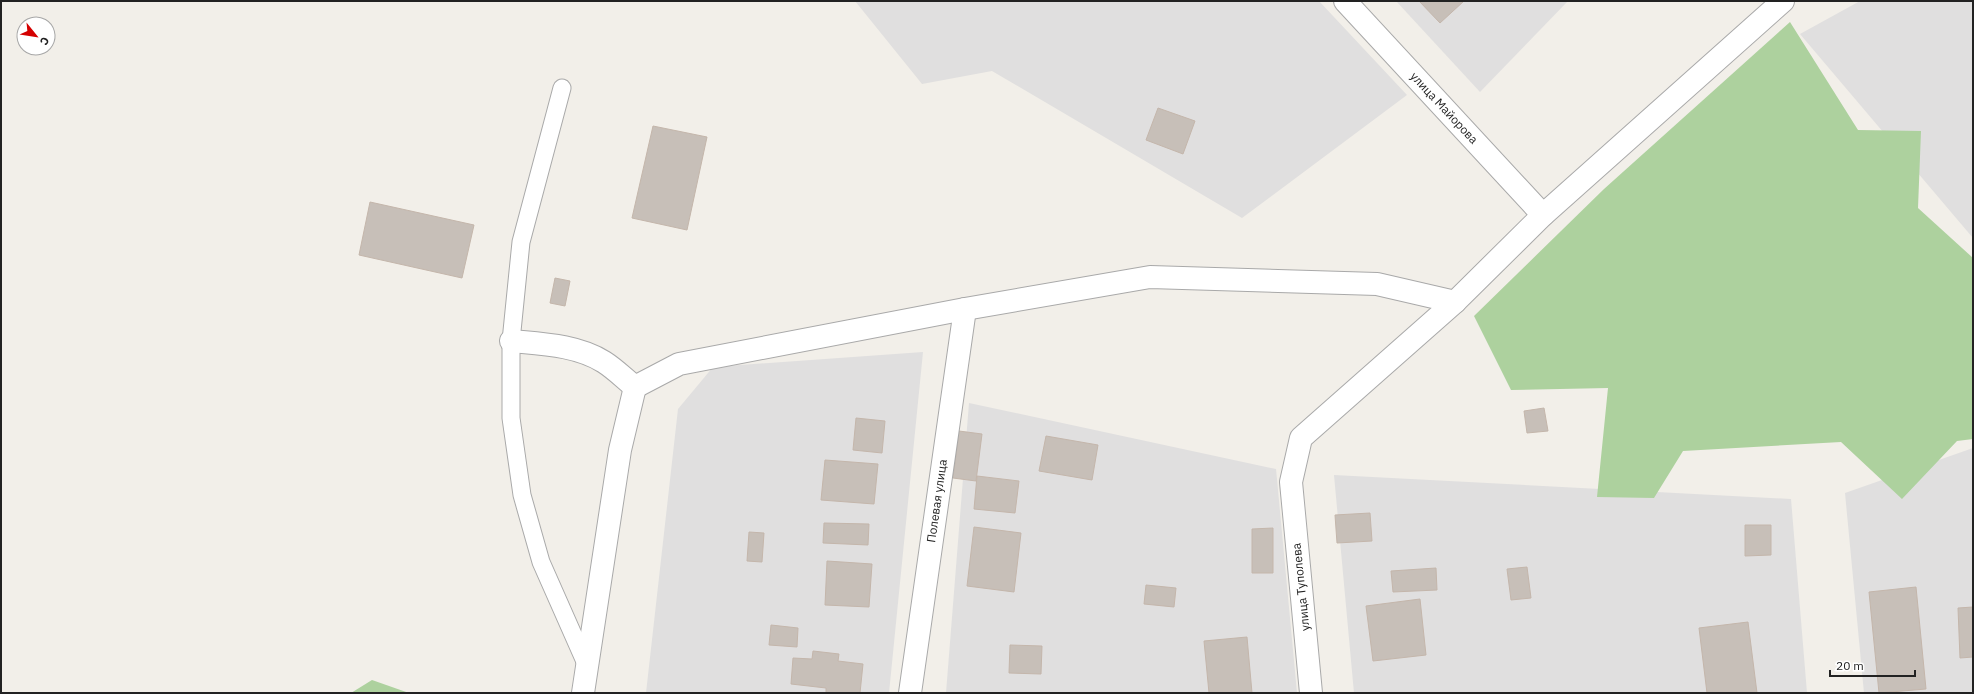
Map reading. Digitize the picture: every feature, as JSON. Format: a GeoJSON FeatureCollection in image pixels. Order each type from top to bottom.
{"type":"FeatureCollection","features":[{"type":"Feature","properties":{"kind":"street","name":"улица Майорова"},"geometry":{"type":"LineString","coordinates":[[1345,1],[1543,215]]}},
{"type":"Feature","properties":{"kind":"street","name":"улица Туполева"},"geometry":{"type":"LineString","coordinates":[[1312,693],[1291,482],[1301,438],[1455,302],[1543,215],[1783,1]]}},
{"type":"Feature","properties":{"kind":"street"},"geometry":{"type":"LineString","coordinates":[[583,693],[620,450],[635,388],[679,364],[965,309],[1150,277],[1377,284],[1455,302]]}},
{"type":"Feature","properties":{"kind":"street","name":"Полевая улица"},"geometry":{"type":"LineString","coordinates":[[910,693],[965,309]]}},
{"type":"Feature","properties":{"kind":"street"},"geometry":{"type":"LineString","coordinates":[[511,341],[555,345],[587,354],[604,362],[635,388]]}},
{"type":"Feature","properties":{"kind":"lane"},"geometry":{"type":"LineString","coordinates":[[562,88],[521,242],[511,341],[511,418],[522,496],[542,562],[587,666]]}},
{"type":"Feature","properties":{"kind":"shaded area"},"geometry":{"type":"Polygon","coordinates":[[[855,1],[1319,1],[1407,95],[1242,218],[992,71],[922,84],[855,1]]]}},
{"type":"Feature","properties":{"kind":"shaded area"},"geometry":{"type":"Polygon","coordinates":[[[1396,1],[1568,1],[1480,92],[1396,1]]]}},
{"type":"Feature","properties":{"kind":"shaded area"},"geometry":{"type":"Polygon","coordinates":[[[1860,1],[1973,1],[1973,238],[1800,34],[1860,1]]]}},
{"type":"Feature","properties":{"kind":"shaded area"},"geometry":{"type":"Polygon","coordinates":[[[923,352],[889,693],[646,693],[678,409],[713,367],[923,352]]]}},
{"type":"Feature","properties":{"kind":"shaded area"},"geometry":{"type":"Polygon","coordinates":[[[969,403],[1276,469],[1297,693],[946,693],[969,403]]]}},
{"type":"Feature","properties":{"kind":"shaded area"},"geometry":{"type":"Polygon","coordinates":[[[1973,448],[1973,693],[1864,693],[1845,493],[1973,448]]]}},
{"type":"Feature","properties":{"kind":"shaded area"},"geometry":{"type":"Polygon","coordinates":[[[1334,475],[1791,499],[1807,693],[1354,693],[1334,475]]]}},
{"type":"Feature","properties":{"kind":"green space"},"geometry":{"type":"Polygon","coordinates":[[[1790,22],[1858,130],[1921,131],[1918,208],[1973,258],[1973,439],[1957,441],[1902,499],[1841,442],[1683,451],[1654,498],[1597,497],[1608,388],[1511,390],[1474,316],[1604,189],[1790,22]]]}},
{"type":"Feature","properties":{"kind":"green space"},"geometry":{"type":"Polygon","coordinates":[[[372,680],[409,693],[351,693],[372,680]]]}},
{"type":"Feature","properties":{"kind":"building"},"geometry":{"type":"Polygon","coordinates":[[[1419,1],[1464,1],[1440,23],[1419,1]]]}},
{"type":"Feature","properties":{"kind":"building"},"geometry":{"type":"Polygon","coordinates":[[[1158,108],[1195,121],[1183,154],[1146,140],[1158,108]]]}},
{"type":"Feature","properties":{"kind":"building"},"geometry":{"type":"Polygon","coordinates":[[[653,126],[707,137],[687,230],[632,218],[653,126]]]}},
{"type":"Feature","properties":{"kind":"building"},"geometry":{"type":"Polygon","coordinates":[[[370,202],[474,225],[462,278],[359,255],[370,202]]]}},
{"type":"Feature","properties":{"kind":"building"},"geometry":{"type":"Polygon","coordinates":[[[555,278],[570,281],[565,306],[550,303],[555,278]]]}},
{"type":"Feature","properties":{"kind":"building"},"geometry":{"type":"Polygon","coordinates":[[[1544,408],[1548,431],[1527,433],[1524,411],[1544,408]]]}},
{"type":"Feature","properties":{"kind":"building"},"geometry":{"type":"Polygon","coordinates":[[[856,418],[885,421],[882,453],[853,450],[856,418]]]}},
{"type":"Feature","properties":{"kind":"building"},"geometry":{"type":"Polygon","coordinates":[[[959,431],[982,434],[976,481],[953,478],[959,431]]]}},
{"type":"Feature","properties":{"kind":"building"},"geometry":{"type":"Polygon","coordinates":[[[1046,436],[1098,445],[1092,480],[1039,471],[1046,436]]]}},
{"type":"Feature","properties":{"kind":"building"},"geometry":{"type":"Polygon","coordinates":[[[825,460],[878,464],[874,504],[821,500],[825,460]]]}},
{"type":"Feature","properties":{"kind":"building"},"geometry":{"type":"Polygon","coordinates":[[[977,476],[1019,481],[1015,513],[974,509],[977,476]]]}},
{"type":"Feature","properties":{"kind":"building"},"geometry":{"type":"Polygon","coordinates":[[[1370,513],[1372,541],[1337,543],[1335,515],[1370,513]]]}},
{"type":"Feature","properties":{"kind":"building"},"geometry":{"type":"Polygon","coordinates":[[[824,523],[869,524],[868,545],[823,543],[824,523]]]}},
{"type":"Feature","properties":{"kind":"building"},"geometry":{"type":"Polygon","coordinates":[[[1745,525],[1771,525],[1771,555],[1745,556],[1745,525]]]}},
{"type":"Feature","properties":{"kind":"building"},"geometry":{"type":"Polygon","coordinates":[[[974,527],[1021,533],[1014,592],[967,586],[974,527]]]}},
{"type":"Feature","properties":{"kind":"building"},"geometry":{"type":"Polygon","coordinates":[[[1273,528],[1273,573],[1252,573],[1252,529],[1273,528]]]}},
{"type":"Feature","properties":{"kind":"building"},"geometry":{"type":"Polygon","coordinates":[[[749,532],[764,533],[762,562],[747,561],[749,532]]]}},
{"type":"Feature","properties":{"kind":"building"},"geometry":{"type":"Polygon","coordinates":[[[827,561],[872,564],[869,607],[825,605],[827,561]]]}},
{"type":"Feature","properties":{"kind":"building"},"geometry":{"type":"Polygon","coordinates":[[[1527,567],[1531,598],[1511,600],[1507,569],[1527,567]]]}},
{"type":"Feature","properties":{"kind":"building"},"geometry":{"type":"Polygon","coordinates":[[[1436,568],[1437,590],[1393,592],[1391,571],[1436,568]]]}},
{"type":"Feature","properties":{"kind":"building"},"geometry":{"type":"Polygon","coordinates":[[[1146,585],[1176,588],[1174,607],[1144,604],[1146,585]]]}},
{"type":"Feature","properties":{"kind":"building"},"geometry":{"type":"Polygon","coordinates":[[[1916,587],[1926,689],[1879,693],[1869,592],[1916,587]]]}},
{"type":"Feature","properties":{"kind":"building"},"geometry":{"type":"Polygon","coordinates":[[[1420,599],[1426,655],[1373,661],[1366,606],[1420,599]]]}},
{"type":"Feature","properties":{"kind":"building"},"geometry":{"type":"Polygon","coordinates":[[[1973,607],[1973,657],[1960,658],[1958,608],[1973,607]]]}},
{"type":"Feature","properties":{"kind":"building"},"geometry":{"type":"Polygon","coordinates":[[[1748,622],[1757,693],[1707,693],[1699,628],[1748,622]]]}},
{"type":"Feature","properties":{"kind":"building"},"geometry":{"type":"Polygon","coordinates":[[[771,625],[798,628],[797,647],[769,645],[771,625]]]}},
{"type":"Feature","properties":{"kind":"building"},"geometry":{"type":"Polygon","coordinates":[[[1247,637],[1252,693],[1209,693],[1204,641],[1247,637]]]}},
{"type":"Feature","properties":{"kind":"building"},"geometry":{"type":"Polygon","coordinates":[[[1010,645],[1042,646],[1041,674],[1009,673],[1010,645]]]}},
{"type":"Feature","properties":{"kind":"building"},"geometry":{"type":"Polygon","coordinates":[[[813,651],[839,654],[838,661],[863,664],[860,693],[826,693],[826,688],[791,684],[793,658],[812,659],[813,651]]]}}]}
